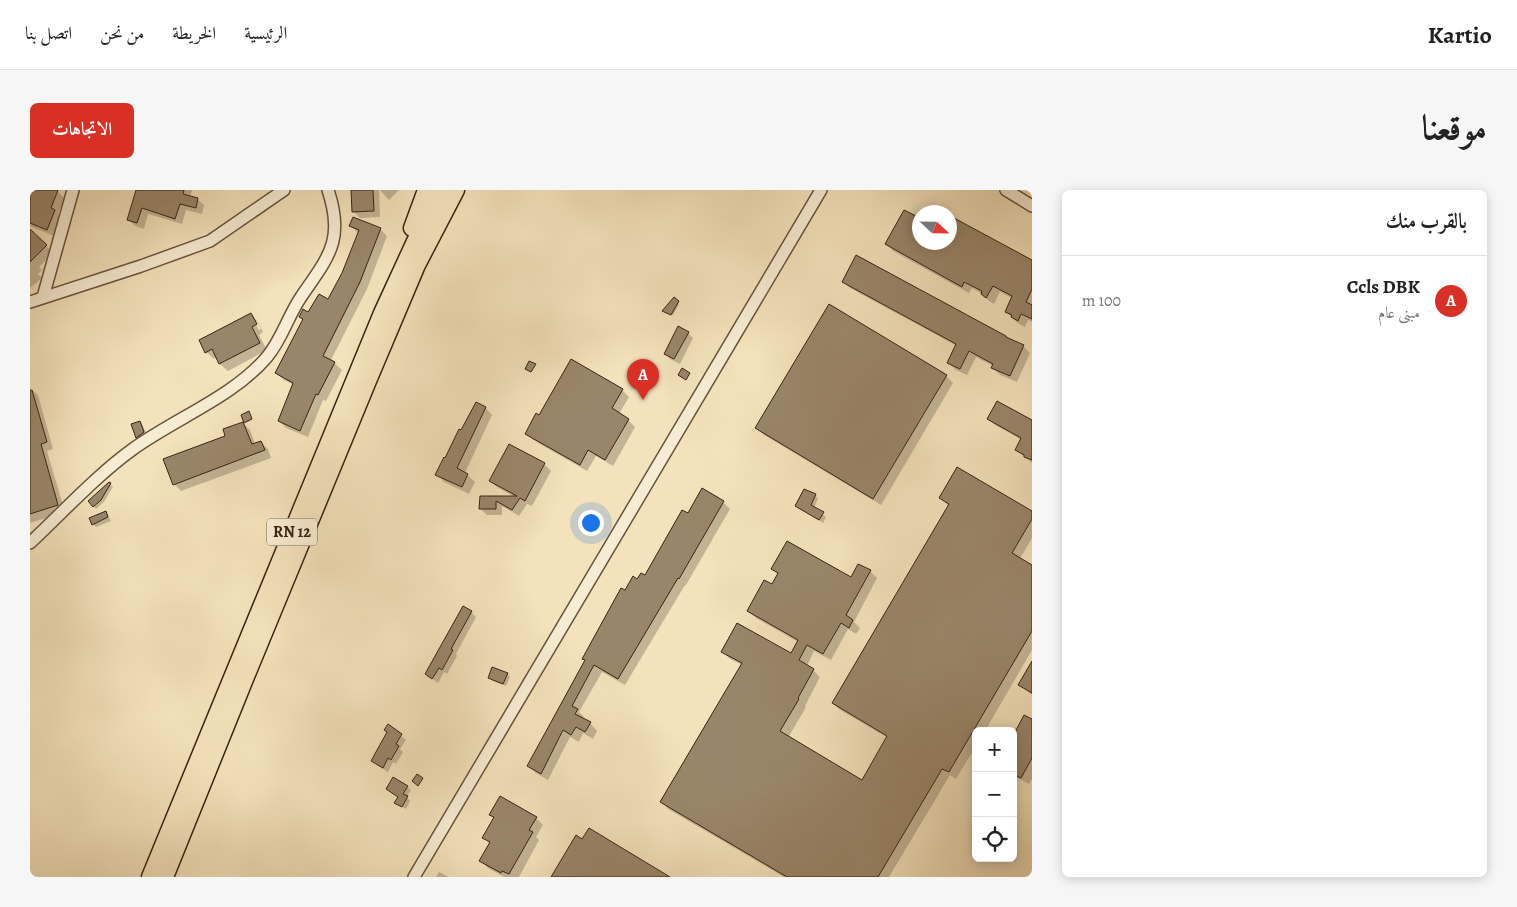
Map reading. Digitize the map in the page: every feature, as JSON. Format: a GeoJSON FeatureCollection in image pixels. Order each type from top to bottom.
{"type":"FeatureCollection","features":[{"type":"Feature","properties":{"kind":"highway"},"geometry":{"type":"LineString","coordinates":[[399,278],[406,246],[426,190]]}},
{"type":"Feature","properties":{"kind":"highway","name":"RN 12"},"geometry":{"type":"LineString","coordinates":[[150,877],[378,322],[423,224],[441,190]]}},
{"type":"Feature","properties":{"kind":"highway","name":"RN 12"},"geometry":{"type":"LineString","coordinates":[[165,877],[379,354],[417,265],[456,190]]}},
{"type":"Feature","properties":{"kind":"street"},"geometry":{"type":"LineString","coordinates":[[43,297],[73,190]]}},
{"type":"Feature","properties":{"kind":"street"},"geometry":{"type":"LineString","coordinates":[[30,302],[141,266],[210,241],[284,190]]}},
{"type":"Feature","properties":{"kind":"street"},"geometry":{"type":"LineString","coordinates":[[30,544],[116,462],[134,448],[225,392],[253,371],[269,355],[297,302],[324,266],[333,247],[335,229],[331,198],[328,190]]}},
{"type":"Feature","properties":{"kind":"street"},"geometry":{"type":"LineString","coordinates":[[414,877],[821,190]]}},
{"type":"Feature","properties":{"kind":"street"},"geometry":{"type":"LineString","coordinates":[[1006,190],[1032,206]]}},
{"type":"Feature","properties":{"kind":"building"},"geometry":{"type":"Polygon","coordinates":[[[30,190],[58,190],[51,208],[55,210],[47,230],[30,223],[30,190]]]}},
{"type":"Feature","properties":{"kind":"building"},"geometry":{"type":"Polygon","coordinates":[[[136,190],[184,190],[183,194],[198,198],[196,208],[180,204],[175,219],[142,208],[137,223],[127,220],[136,190]]]}},
{"type":"Feature","properties":{"kind":"building"},"geometry":{"type":"Polygon","coordinates":[[[351,190],[373,190],[374,211],[352,212],[351,190]]]}},
{"type":"Feature","properties":{"kind":"building"},"geometry":{"type":"Polygon","coordinates":[[[904,210],[912,214],[912,250],[957,250],[957,220],[1032,260],[1032,289],[1026,302],[1032,305],[1032,319],[1021,314],[1018,321],[1011,317],[1012,315],[1005,312],[1012,296],[993,286],[986,298],[981,294],[982,291],[964,282],[962,287],[885,244],[904,210]]]}},
{"type":"Feature","properties":{"kind":"building"},"geometry":{"type":"Polygon","coordinates":[[[353,217],[381,228],[360,282],[323,356],[335,362],[318,395],[316,394],[300,431],[278,421],[293,383],[275,373],[303,319],[299,317],[303,309],[308,312],[319,294],[328,299],[342,273],[359,230],[349,226],[353,217]]]}},
{"type":"Feature","properties":{"kind":"building"},"geometry":{"type":"Polygon","coordinates":[[[30,229],[47,245],[30,262],[30,229]]]}},
{"type":"Feature","properties":{"kind":"building"},"geometry":{"type":"Polygon","coordinates":[[[856,255],[1024,345],[1010,376],[991,368],[993,364],[969,351],[960,369],[947,363],[956,344],[842,282],[856,255]]]}},
{"type":"Feature","properties":{"kind":"building"},"geometry":{"type":"Polygon","coordinates":[[[674,297],[679,301],[671,315],[662,311],[674,297]]]}},
{"type":"Feature","properties":{"kind":"building"},"geometry":{"type":"Polygon","coordinates":[[[829,304],[947,375],[873,499],[755,428],[829,304]]]}},
{"type":"Feature","properties":{"kind":"building"},"geometry":{"type":"Polygon","coordinates":[[[251,313],[257,324],[252,327],[260,343],[219,364],[212,349],[205,353],[199,340],[251,313]]]}},
{"type":"Feature","properties":{"kind":"building"},"geometry":{"type":"Polygon","coordinates":[[[678,326],[689,332],[674,359],[664,354],[678,326]]]}},
{"type":"Feature","properties":{"kind":"building"},"geometry":{"type":"Polygon","coordinates":[[[571,359],[623,389],[612,408],[629,419],[605,460],[588,450],[580,465],[525,434],[536,413],[539,415],[571,359]]]}},
{"type":"Feature","properties":{"kind":"building"},"geometry":{"type":"Polygon","coordinates":[[[529,361],[536,364],[531,372],[525,369],[529,361]]]}},
{"type":"Feature","properties":{"kind":"building"},"geometry":{"type":"Polygon","coordinates":[[[682,368],[690,373],[686,380],[678,375],[682,368]]]}},
{"type":"Feature","properties":{"kind":"building"},"geometry":{"type":"Polygon","coordinates":[[[32,390],[47,442],[41,444],[58,505],[30,514],[30,391],[32,390]]]}},
{"type":"Feature","properties":{"kind":"building"},"geometry":{"type":"Polygon","coordinates":[[[997,401],[1032,420],[1032,460],[1015,450],[1021,438],[987,419],[997,401]]]}},
{"type":"Feature","properties":{"kind":"building"},"geometry":{"type":"Polygon","coordinates":[[[476,402],[486,407],[457,468],[468,474],[462,487],[435,475],[459,429],[461,430],[476,402]]]}},
{"type":"Feature","properties":{"kind":"building"},"geometry":{"type":"Polygon","coordinates":[[[249,411],[252,419],[244,423],[241,415],[249,411]]]}},
{"type":"Feature","properties":{"kind":"building"},"geometry":{"type":"Polygon","coordinates":[[[140,421],[144,432],[136,438],[131,424],[140,421]]]}},
{"type":"Feature","properties":{"kind":"building"},"geometry":{"type":"Polygon","coordinates":[[[243,422],[252,444],[261,441],[265,450],[173,485],[163,459],[225,436],[223,429],[243,422]]]}},
{"type":"Feature","properties":{"kind":"building"},"geometry":{"type":"Polygon","coordinates":[[[509,444],[545,463],[525,501],[520,498],[512,510],[496,501],[496,509],[479,509],[480,496],[517,496],[489,481],[509,444]]]}},
{"type":"Feature","properties":{"kind":"building"},"geometry":{"type":"Polygon","coordinates":[[[957,467],[1032,511],[1032,519],[1012,553],[1032,565],[1032,631],[975,727],[972,727],[972,733],[949,772],[942,769],[878,877],[787,877],[660,802],[742,663],[721,652],[737,623],[791,653],[798,640],[747,611],[764,580],[772,584],[778,573],[771,569],[787,541],[851,577],[858,564],[871,570],[846,615],[853,620],[849,628],[841,623],[823,654],[807,645],[799,660],[814,669],[780,731],[862,780],[887,736],[832,703],[949,504],[939,498],[957,467]]]}},
{"type":"Feature","properties":{"kind":"building"},"geometry":{"type":"Polygon","coordinates":[[[109,482],[111,483],[101,500],[93,507],[88,501],[109,482]]]}},
{"type":"Feature","properties":{"kind":"building"},"geometry":{"type":"Polygon","coordinates":[[[702,488],[724,501],[618,679],[594,665],[572,706],[578,709],[575,714],[591,722],[585,732],[576,727],[571,735],[563,730],[541,774],[527,766],[585,660],[582,659],[621,588],[625,590],[633,576],[637,579],[641,573],[645,575],[682,510],[688,513],[702,488]]]}},
{"type":"Feature","properties":{"kind":"building"},"geometry":{"type":"Polygon","coordinates":[[[804,489],[816,494],[811,505],[824,512],[819,520],[795,506],[804,489]]]}},
{"type":"Feature","properties":{"kind":"building"},"geometry":{"type":"Polygon","coordinates":[[[106,511],[108,517],[92,525],[89,518],[106,511]]]}},
{"type":"Feature","properties":{"kind":"building"},"geometry":{"type":"Polygon","coordinates":[[[463,606],[472,611],[442,670],[439,668],[432,679],[425,674],[463,606]]]}},
{"type":"Feature","properties":{"kind":"building"},"geometry":{"type":"Polygon","coordinates":[[[1032,661],[1032,693],[1018,685],[1032,661]]]}},
{"type":"Feature","properties":{"kind":"building"},"geometry":{"type":"Polygon","coordinates":[[[492,667],[508,673],[503,684],[488,678],[492,667]]]}},
{"type":"Feature","properties":{"kind":"building"},"geometry":{"type":"Polygon","coordinates":[[[1024,715],[1032,719],[1032,758],[1021,778],[1017,776],[1017,728],[1024,715]]]}},
{"type":"Feature","properties":{"kind":"building"},"geometry":{"type":"Polygon","coordinates":[[[388,724],[402,734],[396,744],[399,746],[391,760],[388,758],[383,768],[371,761],[387,732],[384,730],[388,724]]]}},
{"type":"Feature","properties":{"kind":"building"},"geometry":{"type":"Polygon","coordinates":[[[417,774],[423,778],[418,786],[412,781],[417,774]]]}},
{"type":"Feature","properties":{"kind":"building"},"geometry":{"type":"Polygon","coordinates":[[[393,777],[408,786],[403,794],[408,796],[402,807],[394,803],[398,797],[386,789],[393,777]]]}},
{"type":"Feature","properties":{"kind":"building"},"geometry":{"type":"Polygon","coordinates":[[[500,796],[537,817],[529,830],[533,832],[509,874],[502,871],[501,873],[479,861],[490,842],[482,838],[494,817],[489,815],[500,796]]]}},
{"type":"Feature","properties":{"kind":"building"},"geometry":{"type":"Polygon","coordinates":[[[589,828],[670,877],[551,877],[576,835],[582,839],[589,828]]]}},
{"type":"Feature","properties":{"kind":"place","name":"Ccls DBK"},"geometry":{"type":"Point","coordinates":[643,400]}}]}
